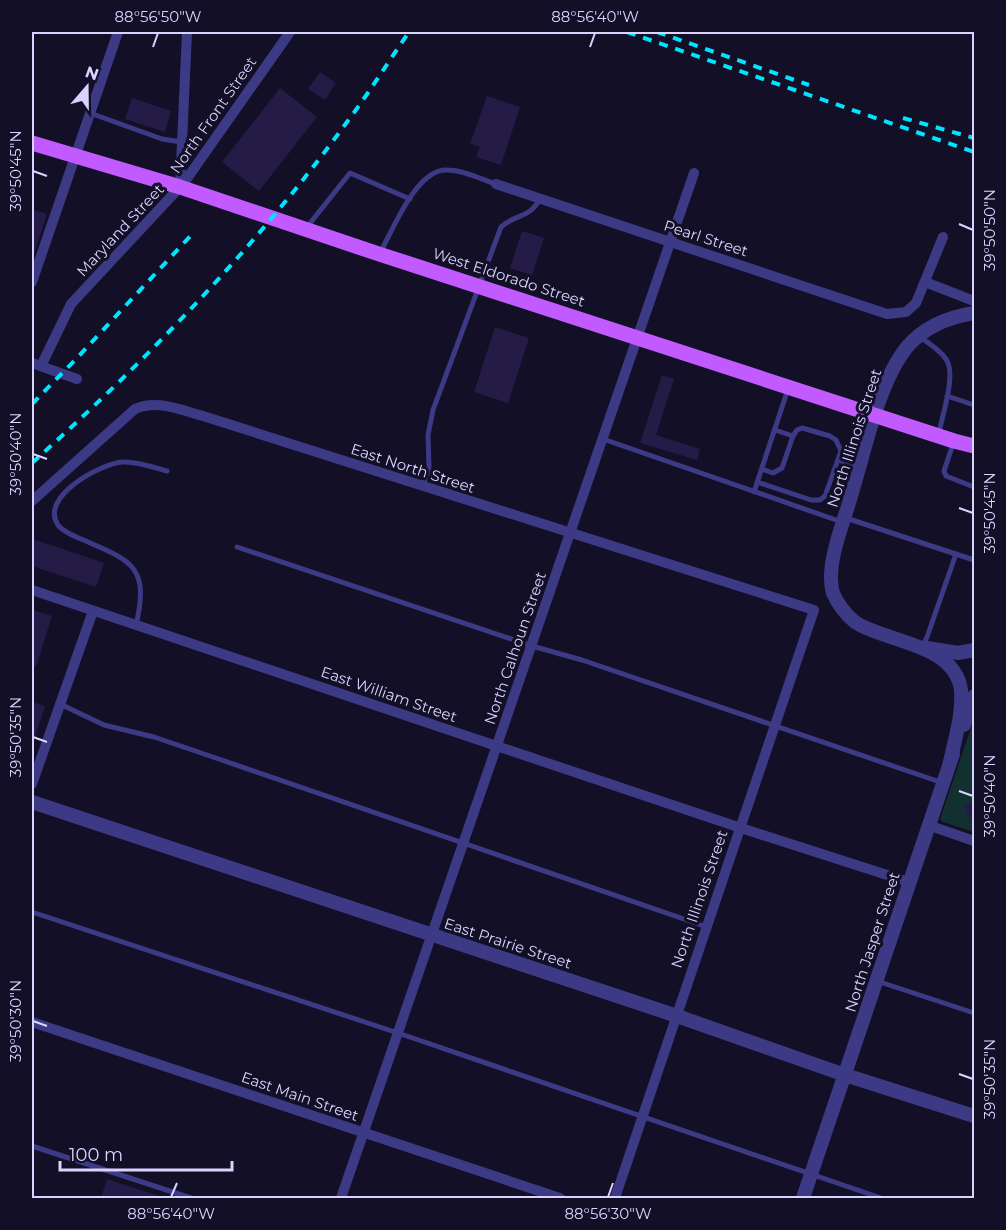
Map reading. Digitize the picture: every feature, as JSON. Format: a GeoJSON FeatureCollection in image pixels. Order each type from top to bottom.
{"type":"FeatureCollection","features":[{"type":"Feature","properties":{"kind":"main road","name":"West Eldorado Street"},"geometry":{"type":"LineString","coordinates":[[32,143],[180,187],[788,389],[975,446]]}},
{"type":"Feature","properties":{"kind":"street"},"geometry":{"type":"LineString","coordinates":[[32,282],[118,32]]}},
{"type":"Feature","properties":{"kind":"street","name":"Maryland Street"},"geometry":{"type":"LineString","coordinates":[[36,364],[71,304],[180,187],[188,32]]}},
{"type":"Feature","properties":{"kind":"street","name":"North Front Street"},"geometry":{"type":"LineString","coordinates":[[180,187],[290,32]]}},
{"type":"Feature","properties":{"kind":"street","name":"North Calhoun Street"},"geometry":{"type":"LineString","coordinates":[[341,1198],[694,173]]}},
{"type":"Feature","properties":{"kind":"street","name":"Pearl Street"},"geometry":{"type":"LineString","coordinates":[[496,184],[888,314],[906,312],[919,299],[925,282]]}},
{"type":"Feature","properties":{"kind":"street"},"geometry":{"type":"LineString","coordinates":[[943,237],[925,282],[975,301]]}},
{"type":"Feature","properties":{"kind":"street","name":"North Illinois Street"},"geometry":{"type":"LineString","coordinates":[[950,762],[959,715],[961,688],[957,677],[947,665],[922,647],[866,627],[847,615],[834,593],[831,573],[875,415],[895,365],[908,346],[919,336],[946,320],[975,313]]}},
{"type":"Feature","properties":{"kind":"street"},"geometry":{"type":"LineString","coordinates":[[36,364],[77,379]]}},
{"type":"Feature","properties":{"kind":"street","name":"East North Street"},"geometry":{"type":"LineString","coordinates":[[32,501],[129,413],[144,404],[169,406],[814,610]]}},
{"type":"Feature","properties":{"kind":"street","name":"East William Street"},"geometry":{"type":"LineString","coordinates":[[32,590],[741,828],[909,882]]}},
{"type":"Feature","properties":{"kind":"street","name":"North Illinois Street"},"geometry":{"type":"LineString","coordinates":[[615,1198],[814,610]]}},
{"type":"Feature","properties":{"kind":"street"},"geometry":{"type":"LineString","coordinates":[[32,784],[93,611]]}},
{"type":"Feature","properties":{"kind":"street"},"geometry":{"type":"LineString","coordinates":[[922,647],[958,653],[975,650]]}},
{"type":"Feature","properties":{"kind":"street","name":"North Jasper Street"},"geometry":{"type":"LineString","coordinates":[[803,1198],[928,825],[975,696]]}},
{"type":"Feature","properties":{"kind":"street","name":"East Prairie Street"},"geometry":{"type":"LineString","coordinates":[[32,802],[677,1016],[845,1075],[975,1116]]}},
{"type":"Feature","properties":{"kind":"street"},"geometry":{"type":"LineString","coordinates":[[928,825],[975,841]]}},
{"type":"Feature","properties":{"kind":"street","name":"East Main Street"},"geometry":{"type":"LineString","coordinates":[[32,1022],[560,1198]]}},
{"type":"Feature","properties":{"kind":"lane"},"geometry":{"type":"LineString","coordinates":[[90,113],[162,139],[182,142]]}},
{"type":"Feature","properties":{"kind":"lane"},"geometry":{"type":"LineString","coordinates":[[379,254],[416,188],[430,174],[445,169],[462,172],[496,184]]}},
{"type":"Feature","properties":{"kind":"lane"},"geometry":{"type":"LineString","coordinates":[[305,229],[350,173],[410,199]]}},
{"type":"Feature","properties":{"kind":"lane"},"geometry":{"type":"LineString","coordinates":[[423,487],[429,467],[428,435],[433,410],[501,227],[508,220],[529,214],[536,208],[541,198]]}},
{"type":"Feature","properties":{"kind":"lane"},"geometry":{"type":"LineString","coordinates":[[919,336],[948,360],[950,375],[938,436]]}},
{"type":"Feature","properties":{"kind":"lane"},"geometry":{"type":"LineString","coordinates":[[754,492],[788,389]]}},
{"type":"Feature","properties":{"kind":"lane"},"geometry":{"type":"LineString","coordinates":[[947,396],[975,405]]}},
{"type":"Feature","properties":{"kind":"lane"},"geometry":{"type":"LineString","coordinates":[[758,482],[811,500],[820,500],[829,490],[841,451],[839,444],[830,436],[802,428],[797,430],[793,436],[782,468],[773,473],[762,469]]}},
{"type":"Feature","properties":{"kind":"lane"},"geometry":{"type":"LineString","coordinates":[[775,430],[793,436]]}},
{"type":"Feature","properties":{"kind":"lane"},"geometry":{"type":"LineString","coordinates":[[603,439],[754,492],[975,560]]}},
{"type":"Feature","properties":{"kind":"lane"},"geometry":{"type":"LineString","coordinates":[[954,441],[944,471],[946,476],[975,486]]}},
{"type":"Feature","properties":{"kind":"lane"},"geometry":{"type":"LineString","coordinates":[[838,460],[860,467]]}},
{"type":"Feature","properties":{"kind":"lane"},"geometry":{"type":"LineString","coordinates":[[136,625],[141,602],[138,578],[133,566],[107,549],[64,530],[57,524],[55,514],[58,500],[69,488],[90,473],[106,466],[123,462],[167,471]]}},
{"type":"Feature","properties":{"kind":"lane"},"geometry":{"type":"LineString","coordinates":[[237,547],[532,646],[582,660],[943,783]]}},
{"type":"Feature","properties":{"kind":"lane"},"geometry":{"type":"LineString","coordinates":[[922,647],[956,554]]}},
{"type":"Feature","properties":{"kind":"lane"},"geometry":{"type":"LineString","coordinates":[[60,704],[104,725],[154,737],[707,927]]}},
{"type":"Feature","properties":{"kind":"lane"},"geometry":{"type":"LineString","coordinates":[[32,912],[792,1166],[811,1175],[881,1198]]}},
{"type":"Feature","properties":{"kind":"lane"},"geometry":{"type":"LineString","coordinates":[[876,981],[975,1013]]}},
{"type":"Feature","properties":{"kind":"lane"},"geometry":{"type":"LineString","coordinates":[[32,1146],[191,1198]]}},
{"type":"Feature","properties":{"kind":"green space"},"geometry":{"type":"Polygon","coordinates":[[[974,719],[974,832],[940,819],[974,719]]]}},
{"type":"Feature","properties":{"kind":"building"},"geometry":{"type":"Polygon","coordinates":[[[320,72],[336,83],[325,100],[308,89],[320,72]]]}},
{"type":"Feature","properties":{"kind":"building"},"geometry":{"type":"Polygon","coordinates":[[[280,88],[317,117],[259,191],[222,162],[280,88]]]}},
{"type":"Feature","properties":{"kind":"building"},"geometry":{"type":"Polygon","coordinates":[[[487,96],[520,107],[501,165],[476,157],[480,147],[470,144],[487,96]]]}},
{"type":"Feature","properties":{"kind":"building"},"geometry":{"type":"Polygon","coordinates":[[[132,98],[171,111],[165,132],[125,119],[132,98]]]}},
{"type":"Feature","properties":{"kind":"building"},"geometry":{"type":"Polygon","coordinates":[[[32,209],[47,214],[32,260],[32,209]]]}},
{"type":"Feature","properties":{"kind":"building"},"geometry":{"type":"Polygon","coordinates":[[[522,231],[544,238],[532,275],[510,268],[522,231]]]}},
{"type":"Feature","properties":{"kind":"building"},"geometry":{"type":"Polygon","coordinates":[[[495,327],[529,338],[508,403],[474,392],[495,327]]]}},
{"type":"Feature","properties":{"kind":"building"},"geometry":{"type":"Polygon","coordinates":[[[662,375],[674,379],[656,435],[700,449],[697,460],[640,443],[662,375]]]}},
{"type":"Feature","properties":{"kind":"building"},"geometry":{"type":"Polygon","coordinates":[[[33,539],[104,563],[96,587],[32,566],[33,539]]]}},
{"type":"Feature","properties":{"kind":"building"},"geometry":{"type":"Polygon","coordinates":[[[33,610],[52,616],[36,667],[32,665],[33,610]]]}},
{"type":"Feature","properties":{"kind":"building"},"geometry":{"type":"Polygon","coordinates":[[[32,702],[45,706],[32,746],[32,702]]]}},
{"type":"Feature","properties":{"kind":"building"},"geometry":{"type":"Polygon","coordinates":[[[974,801],[974,816],[969,818],[964,805],[974,801]]]}},
{"type":"Feature","properties":{"kind":"building"},"geometry":{"type":"Polygon","coordinates":[[[107,1179],[165,1198],[101,1198],[107,1179]]]}},
{"type":"Feature","properties":{"kind":"railway"},"geometry":{"type":"LineString","coordinates":[[32,463],[117,384],[237,258],[312,169],[409,32]]}},
{"type":"Feature","properties":{"kind":"railway"},"geometry":{"type":"LineString","coordinates":[[627,32],[974,152]]}},
{"type":"Feature","properties":{"kind":"railway"},"geometry":{"type":"LineString","coordinates":[[657,32],[809,85]]}},
{"type":"Feature","properties":{"kind":"railway"},"geometry":{"type":"LineString","coordinates":[[903,118],[974,138]]}},
{"type":"Feature","properties":{"kind":"railway"},"geometry":{"type":"LineString","coordinates":[[32,404],[195,231]]}}]}
